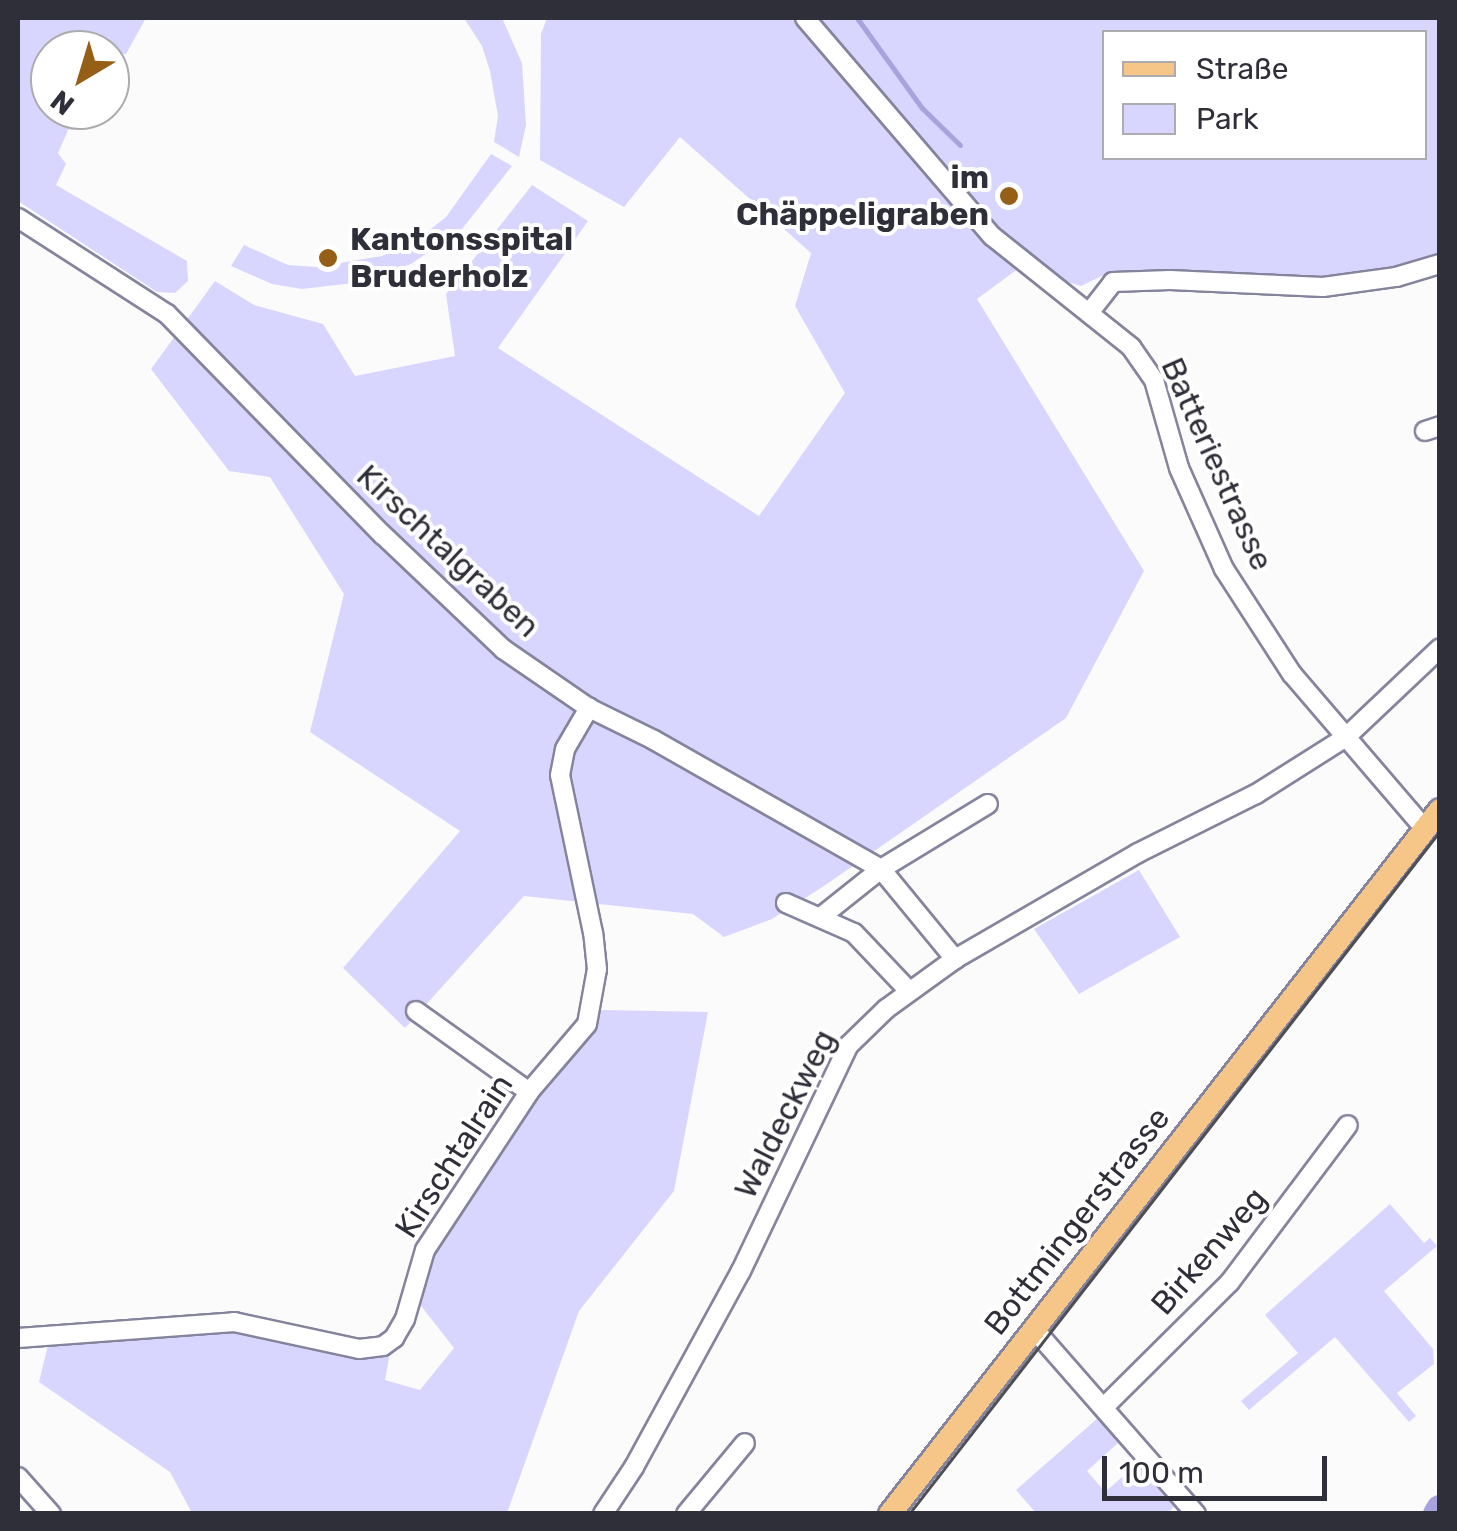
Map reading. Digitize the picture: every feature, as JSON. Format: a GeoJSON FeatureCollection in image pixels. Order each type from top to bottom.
{"type":"FeatureCollection","features":[{"type":"Feature","properties":{"kind":"main road","name":"Bottmingerstrasse"},"geometry":{"type":"LineString","coordinates":[[890,1514],[1440,810]]}},
{"type":"Feature","properties":{"kind":"street","name":"Batteriestrasse"},"geometry":{"type":"LineString","coordinates":[[805,18],[992,236],[1131,347],[1154,380],[1179,468],[1224,569],[1292,674],[1424,829]]}},
{"type":"Feature","properties":{"kind":"street","name":"Kirschtalgraben"},"geometry":{"type":"LineString","coordinates":[[18,218],[167,314],[461,610],[536,674],[588,708],[654,740],[881,869],[955,959]]}},
{"type":"Feature","properties":{"kind":"street"},"geometry":{"type":"LineString","coordinates":[[1089,313],[1113,282],[1170,280],[1323,287],[1396,277],[1440,264]]}},
{"type":"Feature","properties":{"kind":"street","name":"Waldeckweg"},"geometry":{"type":"LineString","coordinates":[[607,1512],[741,1271],[848,1045],[909,991],[955,959],[1138,853],[1256,794],[1346,738],[1440,648]]}},
{"type":"Feature","properties":{"kind":"street","name":"Kirschtalrain"},"geometry":{"type":"LineString","coordinates":[[18,1338],[234,1322],[359,1350],[383,1346],[406,1320],[425,1250],[529,1092],[587,1024],[597,969],[560,775],[564,749],[588,708]]}},
{"type":"Feature","properties":{"kind":"street"},"geometry":{"type":"LineString","coordinates":[[822,916],[881,869],[988,804]]}},
{"type":"Feature","properties":{"kind":"street"},"geometry":{"type":"LineString","coordinates":[[786,903],[854,933],[909,991]]}},
{"type":"Feature","properties":{"kind":"street"},"geometry":{"type":"LineString","coordinates":[[416,1011],[529,1092]]}},
{"type":"Feature","properties":{"kind":"street","name":"Birkenweg"},"geometry":{"type":"LineString","coordinates":[[1104,1407],[1230,1282],[1348,1125]]}},
{"type":"Feature","properties":{"kind":"street"},"geometry":{"type":"LineString","coordinates":[[1034,1329],[1196,1514]]}},
{"type":"Feature","properties":{"kind":"street"},"geometry":{"type":"LineString","coordinates":[[686,1514],[745,1443]]}},
{"type":"Feature","properties":{"kind":"street"},"geometry":{"type":"LineString","coordinates":[[18,1477],[51,1514]]}},
{"type":"Feature","properties":{"kind":"green space"},"geometry":{"type":"Polygon","coordinates":[[[18,18],[146,18],[130,47],[130,30],[30,30],[30,130],[68,130],[58,153],[66,164],[56,185],[187,261],[188,281],[175,293],[157,292],[18,201],[18,18]]]}},
{"type":"Feature","properties":{"kind":"green space"},"geometry":{"type":"Polygon","coordinates":[[[464,18],[502,18],[522,63],[526,125],[519,157],[494,142],[498,116],[490,71],[482,46],[464,18]]]}},
{"type":"Feature","properties":{"kind":"green space"},"geometry":{"type":"Polygon","coordinates":[[[547,18],[1439,18],[1439,252],[1371,276],[1106,274],[1081,286],[1019,268],[977,299],[1144,571],[1066,718],[821,888],[772,919],[724,937],[693,914],[524,896],[405,1028],[343,968],[460,831],[310,732],[344,594],[270,477],[229,471],[151,369],[215,281],[254,305],[323,324],[355,376],[455,356],[446,294],[532,185],[588,221],[498,348],[759,516],[845,393],[795,306],[811,253],[680,137],[624,207],[540,160],[541,34],[547,18]]]}},
{"type":"Feature","properties":{"kind":"green space"},"geometry":{"type":"Polygon","coordinates":[[[491,154],[512,166],[462,229],[411,264],[354,283],[302,289],[272,284],[231,266],[244,245],[288,265],[316,267],[382,256],[417,240],[446,217],[491,154]]]}},
{"type":"Feature","properties":{"kind":"green space"},"geometry":{"type":"Polygon","coordinates":[[[1139,870],[1180,937],[1079,994],[1034,929],[1139,870]]]}},
{"type":"Feature","properties":{"kind":"green space"},"geometry":{"type":"Polygon","coordinates":[[[602,1010],[708,1012],[674,1191],[579,1311],[507,1513],[192,1513],[170,1472],[39,1382],[49,1341],[239,1326],[391,1347],[385,1380],[420,1390],[454,1348],[418,1302],[436,1236],[523,1099],[602,1010]]]}},
{"type":"Feature","properties":{"kind":"green space"},"geometry":{"type":"Polygon","coordinates":[[[1390,1204],[1424,1243],[1430,1238],[1437,1246],[1384,1291],[1433,1349],[1434,1364],[1397,1393],[1416,1416],[1409,1422],[1335,1337],[1249,1410],[1241,1401],[1298,1353],[1265,1315],[1390,1204]]]}},
{"type":"Feature","properties":{"kind":"green space"},"geometry":{"type":"Polygon","coordinates":[[[1099,1417],[1118,1443],[1087,1471],[1105,1492],[1137,1464],[1174,1507],[1167,1513],[1036,1513],[1016,1490],[1099,1417]]]}},
{"type":"Feature","properties":{"kind":"waterway"},"geometry":{"type":"LineString","coordinates":[[857,18],[922,108],[960,145]]}},
{"type":"Feature","properties":{"kind":"waterway"},"geometry":{"type":"LineString","coordinates":[[1437,1514],[1440,1509]]}},
{"type":"Feature","properties":{"kind":"tram line"},"geometry":{"type":"LineString","coordinates":[[909,1514],[1440,831]]}},
{"type":"Feature","properties":{"kind":"place","name":"im Chäppeligraben"},"geometry":{"type":"Point","coordinates":[1009,196]}},
{"type":"Feature","properties":{"kind":"place","name":"Kantonsspital Bruderholz"},"geometry":{"type":"Point","coordinates":[328,258]}}]}
